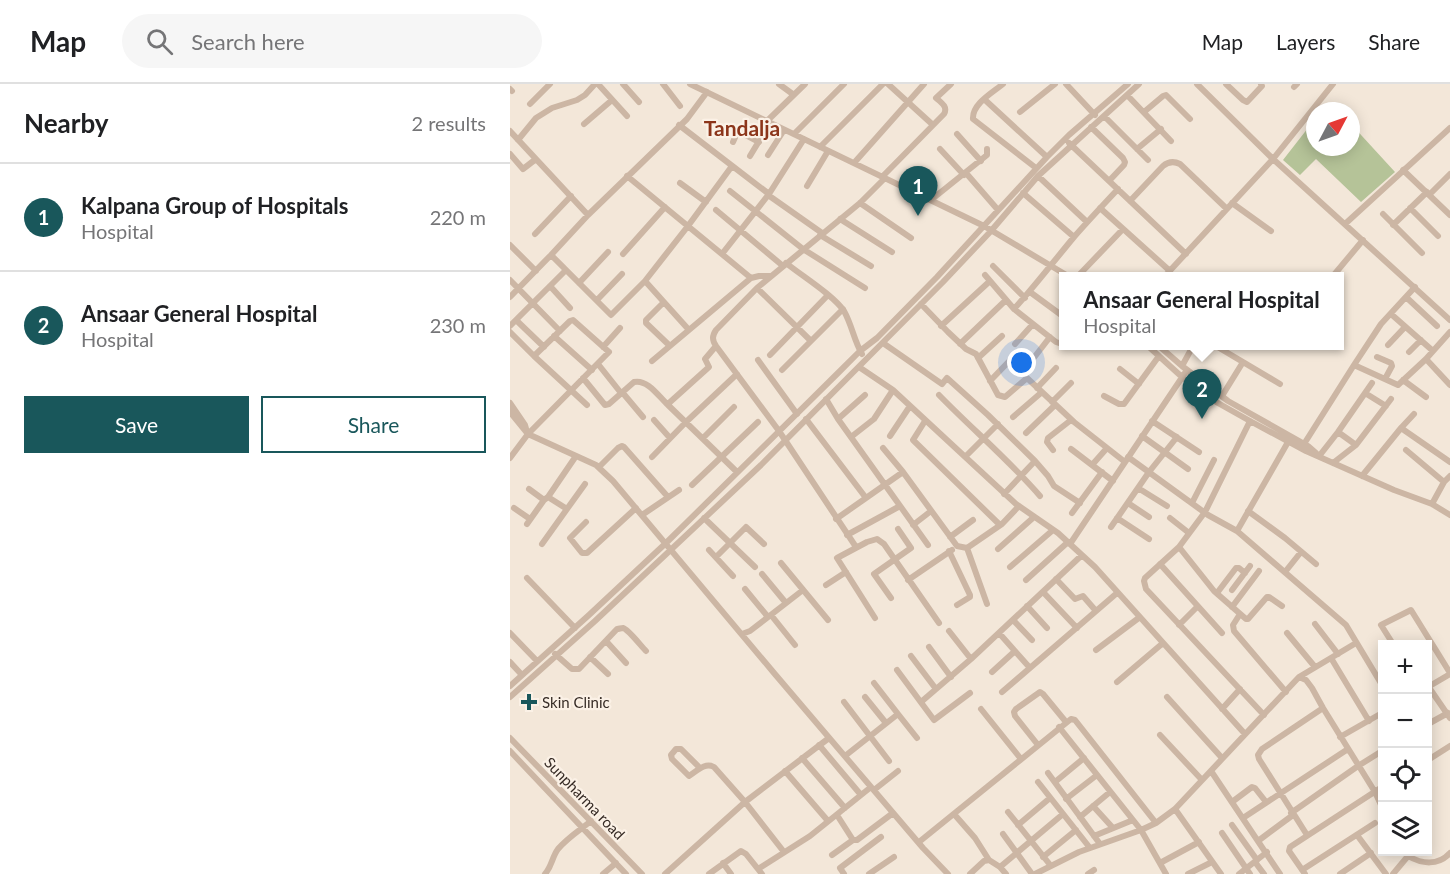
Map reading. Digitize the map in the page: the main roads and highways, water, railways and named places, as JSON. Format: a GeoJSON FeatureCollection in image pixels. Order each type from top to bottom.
{"type":"FeatureCollection","features":[{"type":"Feature","properties":{"kind":"place","name":"Kalpana Group of Hospitals"},"geometry":{"type":"Point","coordinates":[918,216]}},
{"type":"Feature","properties":{"kind":"place","name":"Ansaar General Hospital"},"geometry":{"type":"Point","coordinates":[1202,419]}},
{"type":"Feature","properties":{"kind":"place","name":"Skin Clinic"},"geometry":{"type":"Point","coordinates":[529,702]}},
{"type":"Feature","properties":{"kind":"district","name":"Tandalja"},"geometry":{"type":"Point","coordinates":[742,127]}}]}
